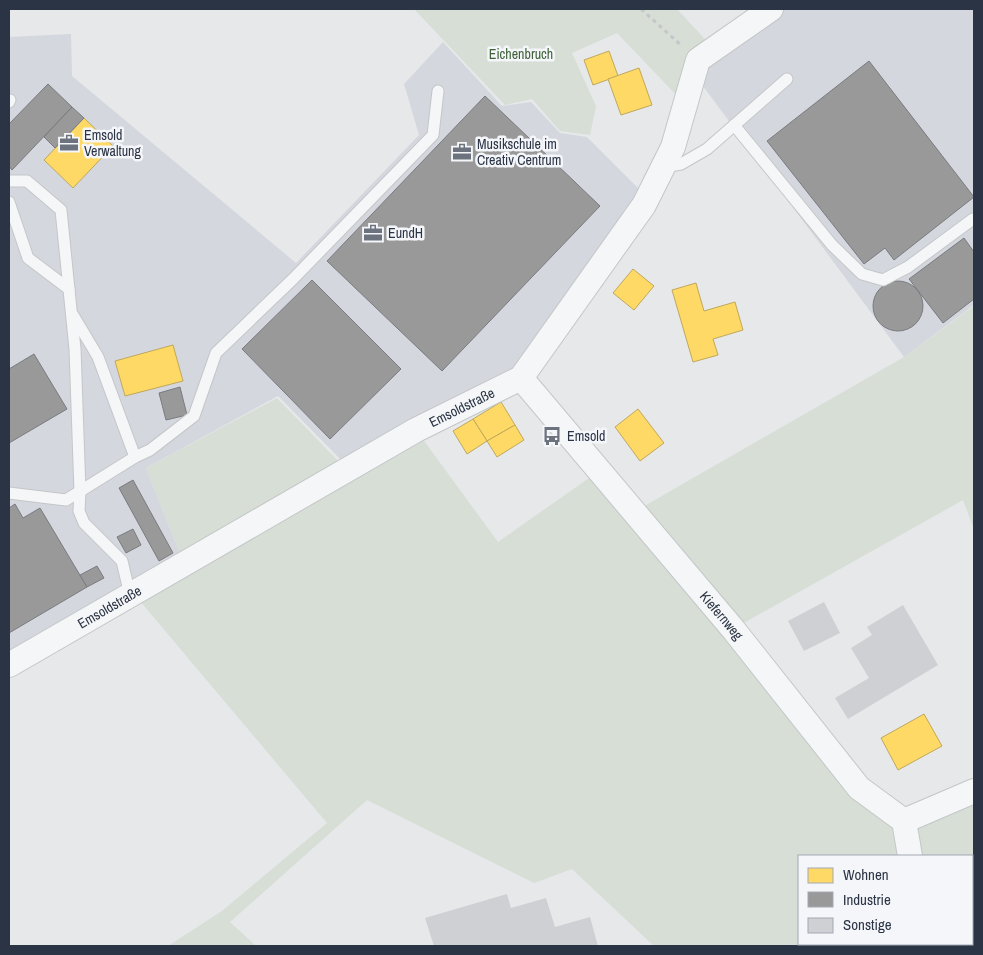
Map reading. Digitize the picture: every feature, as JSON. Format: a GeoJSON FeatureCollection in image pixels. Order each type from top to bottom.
{"type":"FeatureCollection","features":[{"type":"Feature","properties":{"kind":"street"},"geometry":{"type":"LineString","coordinates":[[698,60],[771,9]]}},
{"type":"Feature","properties":{"kind":"street","name":"Emsoldstraße"},"geometry":{"type":"LineString","coordinates":[[9,665],[416,430],[521,378],[644,205],[673,147],[698,60]]}},
{"type":"Feature","properties":{"kind":"street","name":"Kiefernweg"},"geometry":{"type":"LineString","coordinates":[[521,378],[732,629],[859,788],[904,821]]}},
{"type":"Feature","properties":{"kind":"street"},"geometry":{"type":"LineString","coordinates":[[910,855],[904,821],[974,791]]}},
{"type":"Feature","properties":{"kind":"lane"},"geometry":{"type":"LineString","coordinates":[[662,168],[681,164],[707,149],[787,79]]}},
{"type":"Feature","properties":{"kind":"lane"},"geometry":{"type":"LineString","coordinates":[[9,493],[66,500],[136,456],[150,450],[194,416],[216,353],[293,279],[433,135],[438,92]]}},
{"type":"Feature","properties":{"kind":"lane"},"geometry":{"type":"LineString","coordinates":[[734,125],[832,245],[862,274],[883,280],[908,267],[973,218]]}},
{"type":"Feature","properties":{"kind":"lane"},"geometry":{"type":"LineString","coordinates":[[9,181],[27,181],[61,210],[76,368],[79,511],[84,523],[122,562],[130,595]]}},
{"type":"Feature","properties":{"kind":"lane"},"geometry":{"type":"LineString","coordinates":[[9,202],[28,258],[69,289]]}},
{"type":"Feature","properties":{"kind":"lane"},"geometry":{"type":"LineString","coordinates":[[71,313],[98,357],[136,456]]}},
{"type":"Feature","properties":{"kind":"path"},"geometry":{"type":"LineString","coordinates":[[640,9],[698,60]]}},
{"type":"Feature","properties":{"kind":"shaded area"},"geometry":{"type":"Polygon","coordinates":[[[771,9],[974,9],[974,305],[904,357],[694,74],[771,9]]]}},
{"type":"Feature","properties":{"kind":"shaded area"},"geometry":{"type":"Polygon","coordinates":[[[71,34],[72,76],[296,263],[419,135],[404,84],[443,42],[502,106],[531,102],[560,133],[587,137],[645,195],[518,376],[348,467],[278,396],[146,468],[183,561],[9,661],[9,37],[71,34]]]}},
{"type":"Feature","properties":{"kind":"green space","name":"Eichenbruch"},"geometry":{"type":"Polygon","coordinates":[[[414,9],[677,9],[714,49],[685,104],[617,33],[572,53],[596,106],[590,135],[560,131],[532,99],[505,105],[414,9]]]}},
{"type":"Feature","properties":{"kind":"green space"},"geometry":{"type":"Polygon","coordinates":[[[974,306],[974,529],[963,500],[733,629],[903,821],[974,791],[974,946],[654,946],[572,869],[534,883],[367,800],[230,922],[256,946],[168,946],[222,911],[327,823],[140,601],[416,430],[498,542],[599,471],[634,512],[904,357],[974,306]]]}},
{"type":"Feature","properties":{"kind":"green space"},"geometry":{"type":"Polygon","coordinates":[[[277,398],[345,468],[183,561],[146,468],[277,398]]]}},
{"type":"Feature","properties":{"kind":"building: Wohnen"},"geometry":{"type":"Polygon","coordinates":[[[609,51],[618,76],[593,85],[584,60],[609,51]]]}},
{"type":"Feature","properties":{"kind":"building: Wohnen"},"geometry":{"type":"Polygon","coordinates":[[[639,68],[652,105],[621,115],[608,79],[639,68]]]}},
{"type":"Feature","properties":{"kind":"building: Wohnen"},"geometry":{"type":"Polygon","coordinates":[[[84,118],[113,146],[73,188],[44,160],[84,118]]]}},
{"type":"Feature","properties":{"kind":"building: Wohnen"},"geometry":{"type":"Polygon","coordinates":[[[633,269],[654,286],[634,310],[613,293],[633,269]]]}},
{"type":"Feature","properties":{"kind":"building: Wohnen"},"geometry":{"type":"Polygon","coordinates":[[[696,283],[704,311],[735,302],[743,330],[713,339],[718,355],[693,362],[672,290],[696,283]]]}},
{"type":"Feature","properties":{"kind":"building: Wohnen"},"geometry":{"type":"Polygon","coordinates":[[[173,345],[183,381],[125,396],[115,361],[173,345]]]}},
{"type":"Feature","properties":{"kind":"building: Wohnen"},"geometry":{"type":"Polygon","coordinates":[[[501,402],[515,425],[487,441],[473,419],[501,402]]]}},
{"type":"Feature","properties":{"kind":"building: Wohnen"},"geometry":{"type":"Polygon","coordinates":[[[638,409],[664,443],[640,461],[615,427],[638,409]]]}},
{"type":"Feature","properties":{"kind":"building: Wohnen"},"geometry":{"type":"Polygon","coordinates":[[[473,419],[487,441],[467,454],[453,431],[473,419]]]}},
{"type":"Feature","properties":{"kind":"building: Wohnen"},"geometry":{"type":"Polygon","coordinates":[[[515,425],[524,440],[497,457],[487,441],[515,425]]]}},
{"type":"Feature","properties":{"kind":"building: Wohnen"},"geometry":{"type":"Polygon","coordinates":[[[924,714],[942,746],[898,770],[881,738],[924,714]]]}},
{"type":"Feature","properties":{"kind":"building: Industrie"},"geometry":{"type":"Polygon","coordinates":[[[869,61],[974,197],[894,260],[885,248],[864,264],[767,141],[869,61]]]}},
{"type":"Feature","properties":{"kind":"building: Industrie"},"geometry":{"type":"Polygon","coordinates":[[[48,84],[72,107],[12,170],[9,166],[9,124],[48,84]]]}},
{"type":"Feature","properties":{"kind":"building: Industrie"},"geometry":{"type":"Polygon","coordinates":[[[485,96],[600,206],[442,371],[327,261],[485,96]]]}},
{"type":"Feature","properties":{"kind":"building: Industrie"},"geometry":{"type":"Polygon","coordinates":[[[72,107],[84,118],[55,148],[44,137],[72,107]]]}},
{"type":"Feature","properties":{"kind":"building: Industrie"},"geometry":{"type":"Polygon","coordinates":[[[964,238],[974,252],[974,299],[943,323],[909,279],[964,238]]]}},
{"type":"Feature","properties":{"kind":"building: Industrie"},"geometry":{"type":"Polygon","coordinates":[[[312,280],[401,369],[330,439],[242,349],[312,280]]]}},
{"type":"Feature","properties":{"kind":"building: Industrie"},"geometry":{"type":"Polygon","coordinates":[[[893,281],[903,281],[916,288],[923,301],[923,311],[916,324],[903,331],[893,331],[884,327],[877,320],[873,311],[873,301],[877,292],[884,285],[893,281]]]}},
{"type":"Feature","properties":{"kind":"building: Industrie"},"geometry":{"type":"Polygon","coordinates":[[[34,354],[67,409],[9,443],[9,369],[34,354]]]}},
{"type":"Feature","properties":{"kind":"building: Industrie"},"geometry":{"type":"Polygon","coordinates":[[[180,387],[187,415],[166,420],[159,393],[180,387]]]}},
{"type":"Feature","properties":{"kind":"building: Industrie"},"geometry":{"type":"Polygon","coordinates":[[[133,480],[173,553],[159,561],[119,488],[133,480]]]}},
{"type":"Feature","properties":{"kind":"building: Industrie"},"geometry":{"type":"Polygon","coordinates":[[[15,504],[23,518],[40,508],[87,587],[9,633],[9,508],[15,504]]]}},
{"type":"Feature","properties":{"kind":"building: Industrie"},"geometry":{"type":"Polygon","coordinates":[[[133,529],[141,545],[126,553],[117,537],[133,529]]]}},
{"type":"Feature","properties":{"kind":"building: Industrie"},"geometry":{"type":"Polygon","coordinates":[[[97,566],[104,578],[87,587],[80,575],[97,566]]]}},
{"type":"Feature","properties":{"kind":"building: Sonstige"},"geometry":{"type":"Polygon","coordinates":[[[824,602],[840,633],[804,651],[788,621],[824,602]]]}},
{"type":"Feature","properties":{"kind":"building: Sonstige"},"geometry":{"type":"Polygon","coordinates":[[[903,605],[938,665],[848,719],[835,698],[869,678],[851,648],[872,635],[867,627],[903,605]]]}},
{"type":"Feature","properties":{"kind":"building: Sonstige"},"geometry":{"type":"Polygon","coordinates":[[[507,894],[511,908],[546,898],[555,927],[590,917],[598,946],[434,946],[425,918],[507,894]]]}},
{"type":"Feature","properties":{"kind":"place","name":"Emsold Verwaltung"},"geometry":{"type":"Point","coordinates":[69,143]}},
{"type":"Feature","properties":{"kind":"place","name":"Musikschule im Creativ Centrum"},"geometry":{"type":"Point","coordinates":[462,152]}},
{"type":"Feature","properties":{"kind":"place","name":"EundH"},"geometry":{"type":"Point","coordinates":[373,233]}},
{"type":"Feature","properties":{"kind":"place","name":"Emsold"},"geometry":{"type":"Point","coordinates":[552,436]}}]}
